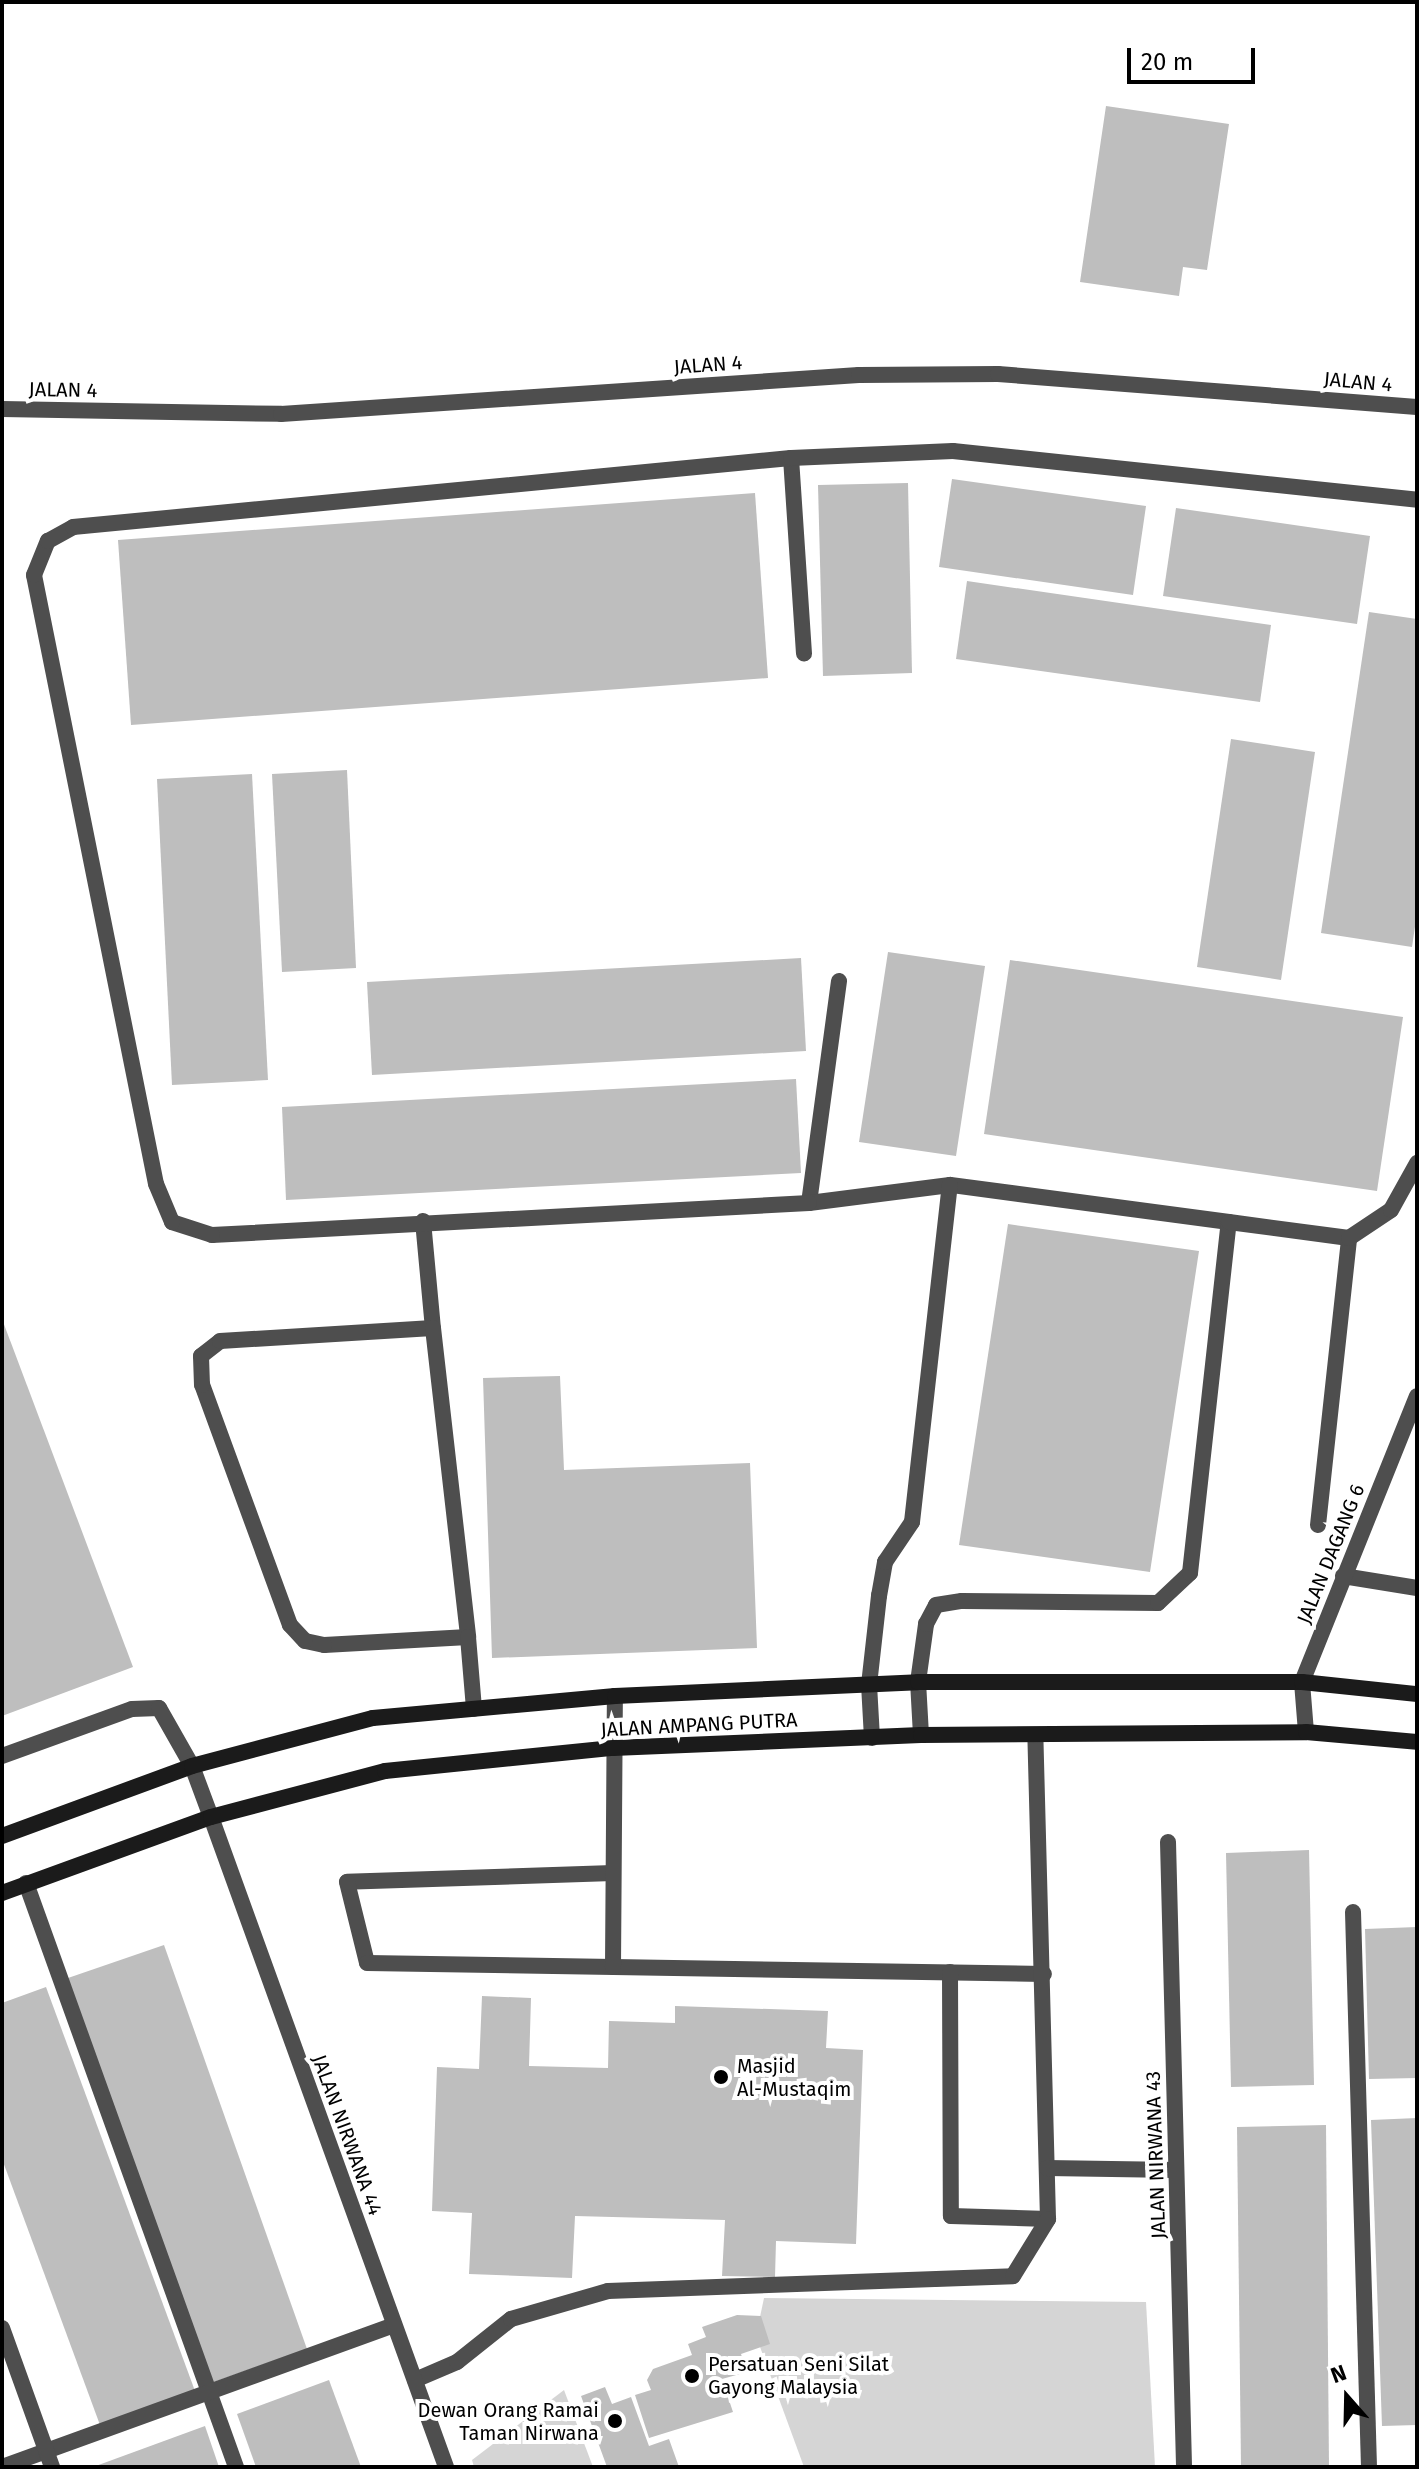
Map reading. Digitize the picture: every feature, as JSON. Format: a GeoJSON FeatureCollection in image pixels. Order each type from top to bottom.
{"type":"FeatureCollection","features":[{"type":"Feature","properties":{"kind":"street","name":"JALAN 4"},"geometry":{"type":"LineString","coordinates":[[2,409],[281,414],[859,375],[998,374],[1417,407]]}},
{"type":"Feature","properties":{"kind":"street"},"geometry":{"type":"LineString","coordinates":[[1417,500],[953,451],[791,458],[73,527],[48,541],[34,575],[156,1184],[172,1222],[212,1235],[423,1221],[809,1203],[950,1185],[1349,1238],[1391,1210],[1417,1163]]}},
{"type":"Feature","properties":{"kind":"street"},"geometry":{"type":"LineString","coordinates":[[791,458],[804,654]]}},
{"type":"Feature","properties":{"kind":"street"},"geometry":{"type":"LineString","coordinates":[[809,1203],[839,981]]}},
{"type":"Feature","properties":{"kind":"street"},"geometry":{"type":"LineString","coordinates":[[872,1738],[869,1685],[885,1562],[912,1522],[950,1185]]}},
{"type":"Feature","properties":{"kind":"street"},"geometry":{"type":"LineString","coordinates":[[423,1221],[474,1709]]}},
{"type":"Feature","properties":{"kind":"street"},"geometry":{"type":"LineString","coordinates":[[921,1735],[918,1682],[926,1624],[936,1605],[962,1601],[1158,1603],[1190,1573],[1229,1222]]}},
{"type":"Feature","properties":{"kind":"street"},"geometry":{"type":"LineString","coordinates":[[1318,1525],[1349,1238]]}},
{"type":"Feature","properties":{"kind":"street"},"geometry":{"type":"LineString","coordinates":[[433,1328],[220,1341],[201,1356],[202,1385],[290,1625],[305,1641],[324,1645],[468,1637]]}},
{"type":"Feature","properties":{"kind":"street","name":"JALAN DAGANG 6"},"geometry":{"type":"LineString","coordinates":[[1306,1732],[1302,1682],[1343,1576],[1413,1415],[1417,1396]]}},
{"type":"Feature","properties":{"kind":"street"},"geometry":{"type":"LineString","coordinates":[[1343,1576],[1417,1588]]}},
{"type":"Feature","properties":{"kind":"street","name":"JALAN AMPANG PUTRA"},"geometry":{"type":"LineString","coordinates":[[2,1836],[192,1766],[373,1718],[615,1696],[918,1682],[1302,1682],[1417,1694]]}},
{"type":"Feature","properties":{"kind":"street"},"geometry":{"type":"LineString","coordinates":[[613,1967],[615,1696]]}},
{"type":"Feature","properties":{"kind":"street","name":"JALAN NIRWANA 44"},"geometry":{"type":"LineString","coordinates":[[2,1756],[132,1709],[159,1708],[192,1766],[446,2467]]}},
{"type":"Feature","properties":{"kind":"street","name":"JALAN AMPANG PUTRA"},"geometry":{"type":"LineString","coordinates":[[2,1893],[211,1817],[385,1771],[613,1748],[921,1735],[1306,1732],[1417,1742]]}},
{"type":"Feature","properties":{"kind":"street"},"geometry":{"type":"LineString","coordinates":[[415,2380],[457,2362],[511,2319],[608,2291],[1013,2276],[1048,2219],[1044,1974],[1035,1735]]}},
{"type":"Feature","properties":{"kind":"street","name":"JALAN NIRWANA 43"},"geometry":{"type":"LineString","coordinates":[[1168,1842],[1184,2467]]}},
{"type":"Feature","properties":{"kind":"street"},"geometry":{"type":"LineString","coordinates":[[613,1873],[347,1882],[367,1963],[1044,1974]]}},
{"type":"Feature","properties":{"kind":"street"},"geometry":{"type":"LineString","coordinates":[[26,1883],[236,2467]]}},
{"type":"Feature","properties":{"kind":"street"},"geometry":{"type":"LineString","coordinates":[[1353,1912],[1369,2467]]}},
{"type":"Feature","properties":{"kind":"street"},"geometry":{"type":"LineString","coordinates":[[950,1972],[951,2216],[1048,2219]]}},
{"type":"Feature","properties":{"kind":"street"},"geometry":{"type":"LineString","coordinates":[[1047,2168],[1176,2170]]}},
{"type":"Feature","properties":{"kind":"street"},"geometry":{"type":"LineString","coordinates":[[2,2467],[49,2459],[208,2392],[394,2325]]}},
{"type":"Feature","properties":{"kind":"street"},"geometry":{"type":"LineString","coordinates":[[2,2328],[49,2459]]}},
{"type":"Feature","properties":{"kind":"shaded area"},"geometry":{"type":"Polygon","coordinates":[[[764,2298],[1146,2302],[1155,2467],[804,2467],[756,2336],[764,2298]]]}},
{"type":"Feature","properties":{"kind":"shaded area"},"geometry":{"type":"Polygon","coordinates":[[[564,2390],[593,2467],[474,2467],[472,2460],[564,2390]]]}},
{"type":"Feature","properties":{"kind":"building"},"geometry":{"type":"Polygon","coordinates":[[[1106,106],[1229,124],[1207,270],[1183,267],[1179,296],[1080,282],[1106,106]]]}},
{"type":"Feature","properties":{"kind":"building"},"geometry":{"type":"Polygon","coordinates":[[[952,479],[1146,506],[1133,595],[939,567],[952,479]]]}},
{"type":"Feature","properties":{"kind":"building"},"geometry":{"type":"Polygon","coordinates":[[[908,483],[912,673],[823,676],[818,485],[908,483]]]}},
{"type":"Feature","properties":{"kind":"building"},"geometry":{"type":"Polygon","coordinates":[[[755,493],[768,678],[131,725],[118,540],[755,493]]]}},
{"type":"Feature","properties":{"kind":"building"},"geometry":{"type":"Polygon","coordinates":[[[1176,508],[1370,536],[1357,624],[1163,596],[1176,508]]]}},
{"type":"Feature","properties":{"kind":"building"},"geometry":{"type":"Polygon","coordinates":[[[967,581],[1271,625],[1260,702],[956,659],[967,581]]]}},
{"type":"Feature","properties":{"kind":"building"},"geometry":{"type":"Polygon","coordinates":[[[1369,612],[1417,619],[1417,913],[1412,947],[1321,933],[1369,612]]]}},
{"type":"Feature","properties":{"kind":"building"},"geometry":{"type":"Polygon","coordinates":[[[1231,739],[1315,752],[1281,980],[1197,967],[1231,739]]]}},
{"type":"Feature","properties":{"kind":"building"},"geometry":{"type":"Polygon","coordinates":[[[347,770],[356,968],[282,972],[272,774],[347,770]]]}},
{"type":"Feature","properties":{"kind":"building"},"geometry":{"type":"Polygon","coordinates":[[[252,774],[268,1080],[172,1085],[157,779],[252,774]]]}},
{"type":"Feature","properties":{"kind":"building"},"geometry":{"type":"Polygon","coordinates":[[[888,952],[985,966],[956,1156],[859,1142],[888,952]]]}},
{"type":"Feature","properties":{"kind":"building"},"geometry":{"type":"Polygon","coordinates":[[[801,958],[806,1051],[372,1075],[367,982],[801,958]]]}},
{"type":"Feature","properties":{"kind":"building"},"geometry":{"type":"Polygon","coordinates":[[[1010,960],[1403,1017],[1377,1191],[984,1134],[1010,960]]]}},
{"type":"Feature","properties":{"kind":"building"},"geometry":{"type":"Polygon","coordinates":[[[796,1079],[801,1173],[286,1200],[282,1107],[796,1079]]]}},
{"type":"Feature","properties":{"kind":"building"},"geometry":{"type":"Polygon","coordinates":[[[1008,1224],[1199,1251],[1150,1572],[959,1545],[1008,1224]]]}},
{"type":"Feature","properties":{"kind":"building"},"geometry":{"type":"Polygon","coordinates":[[[2,1319],[133,1667],[2,1716],[2,1319]]]}},
{"type":"Feature","properties":{"kind":"building"},"geometry":{"type":"Polygon","coordinates":[[[560,1376],[564,1470],[750,1463],[757,1648],[492,1658],[483,1378],[560,1376]]]}},
{"type":"Feature","properties":{"kind":"building"},"geometry":{"type":"Polygon","coordinates":[[[1309,1850],[1314,2085],[1231,2087],[1226,1853],[1309,1850]]]}},
{"type":"Feature","properties":{"kind":"building"},"geometry":{"type":"Polygon","coordinates":[[[1417,1927],[1417,2078],[1369,2079],[1365,1929],[1417,1927]]]}},
{"type":"Feature","properties":{"kind":"building"},"geometry":{"type":"Polygon","coordinates":[[[164,1945],[307,2349],[211,2383],[68,1978],[164,1945]]]}},
{"type":"Feature","properties":{"kind":"building"},"geometry":{"type":"Polygon","coordinates":[[[46,1987],[195,2391],[100,2425],[2,2159],[2,2003],[46,1987]]]}},
{"type":"Feature","properties":{"kind":"building"},"geometry":{"type":"Polygon","coordinates":[[[482,1996],[531,1998],[529,2066],[608,2068],[609,2021],[675,2023],[675,2006],[828,2011],[826,2048],[863,2050],[856,2244],[776,2241],[775,2277],[722,2276],[725,2220],[575,2216],[572,2278],[469,2274],[472,2213],[432,2211],[437,2067],[479,2069],[482,1996]]]}},
{"type":"Feature","properties":{"kind":"building"},"geometry":{"type":"Polygon","coordinates":[[[1417,2118],[1417,2425],[1382,2426],[1371,2120],[1417,2118]]]}},
{"type":"Feature","properties":{"kind":"building"},"geometry":{"type":"Polygon","coordinates":[[[1326,2125],[1329,2467],[1241,2467],[1237,2127],[1326,2125]]]}},
{"type":"Feature","properties":{"kind":"building","name":"Persatuan Seni Silat Gayong Malaysia"},"geometry":{"type":"Polygon","coordinates":[[[737,2315],[761,2316],[770,2344],[741,2354],[747,2372],[722,2379],[733,2412],[649,2438],[635,2395],[651,2390],[647,2380],[653,2369],[692,2355],[688,2344],[706,2337],[702,2327],[737,2315]]]}},
{"type":"Feature","properties":{"kind":"building"},"geometry":{"type":"Polygon","coordinates":[[[329,2380],[361,2467],[256,2467],[237,2414],[329,2380]]]}},
{"type":"Feature","properties":{"kind":"building","name":"Dewan Orang Ramai Taman Nirwana"},"geometry":{"type":"Polygon","coordinates":[[[605,2387],[612,2404],[631,2397],[649,2446],[669,2439],[679,2467],[607,2467],[581,2396],[605,2387]]]}},
{"type":"Feature","properties":{"kind":"building"},"geometry":{"type":"Polygon","coordinates":[[[205,2426],[219,2467],[93,2467],[205,2426]]]}},
{"type":"Feature","properties":{"kind":"place","name":"Masjid Al-Mustaqim"},"geometry":{"type":"Point","coordinates":[721,2077]}},
{"type":"Feature","properties":{"kind":"place","name":"Persatuan Seni Silat Gayong Malaysia"},"geometry":{"type":"Point","coordinates":[692,2376]}},
{"type":"Feature","properties":{"kind":"place","name":"Dewan Orang Ramai Taman Nirwana"},"geometry":{"type":"Point","coordinates":[615,2421]}}]}
